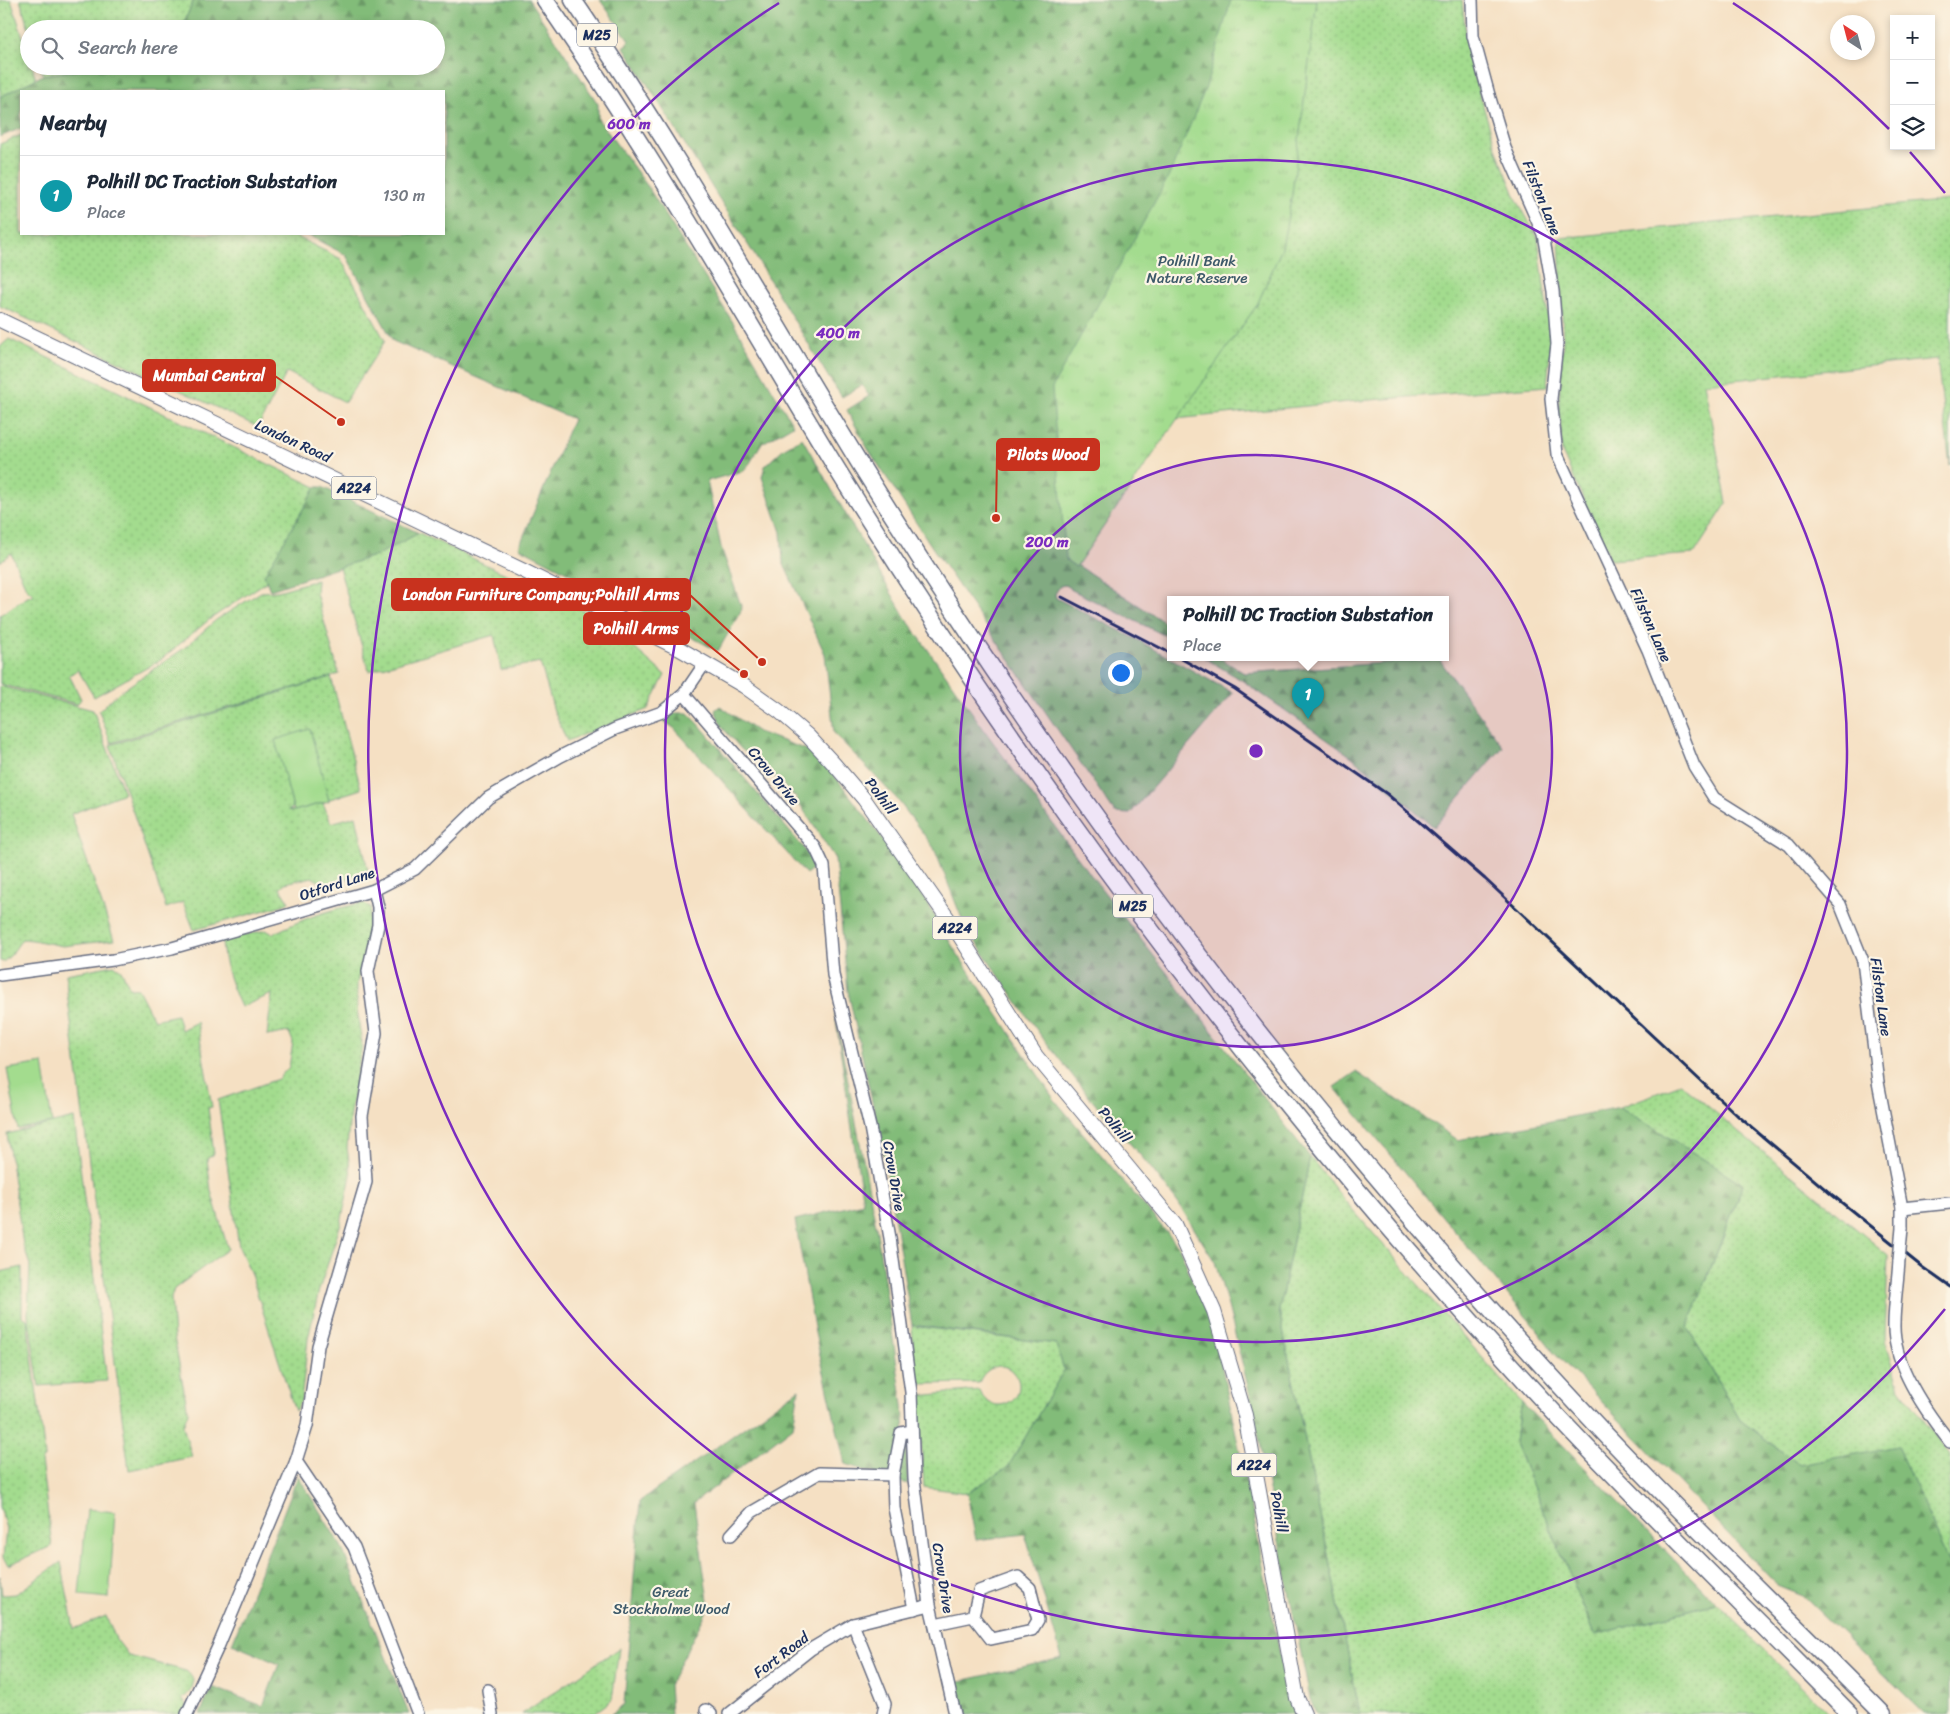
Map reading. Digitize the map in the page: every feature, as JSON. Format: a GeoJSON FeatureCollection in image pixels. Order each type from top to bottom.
{"type":"FeatureCollection","features":[{"type":"Feature","properties":{"kind":"highway","name":"M25"},"geometry":{"type":"LineString","coordinates":[[545,0],[666,183],[837,468],[921,601],[1055,798],[1158,940],[1314,1137],[1468,1318],[1633,1496],[1850,1714]]}},
{"type":"Feature","properties":{"kind":"highway","name":"M25"},"geometry":{"type":"LineString","coordinates":[[573,0],[678,160],[861,464],[946,598],[1091,810],[1243,1013],[1388,1191],[1525,1347],[1667,1499],[1883,1714]]}},
{"type":"Feature","properties":{"kind":"main road","name":"London Road"},"geometry":{"type":"LineString","coordinates":[[0,320],[526,572],[705,663]]}},
{"type":"Feature","properties":{"kind":"main road","name":"Polhill"},"geometry":{"type":"LineString","coordinates":[[705,663],[756,694],[794,723],[858,792],[956,930],[1036,1056],[1175,1224],[1214,1311],[1245,1415],[1298,1698],[1304,1714]]}},
{"type":"Feature","properties":{"kind":"street","name":"Filston Lane"},"geometry":{"type":"LineString","coordinates":[[1472,0],[1473,36],[1505,148],[1543,234],[1553,291],[1557,344],[1551,399],[1557,454],[1648,650],[1694,766],[1714,798],[1789,845],[1840,904],[1863,961],[1878,1082],[1902,1208],[1902,1228],[1893,1327],[1902,1368],[1935,1424],[1950,1442]]}},
{"type":"Feature","properties":{"kind":"street","name":"Otford Lane"},"geometry":{"type":"LineString","coordinates":[[0,975],[113,960],[172,948],[374,890],[415,869],[488,798],[576,748],[615,729],[662,712],[684,694],[705,663]]}},
{"type":"Feature","properties":{"kind":"street","name":"Crow Drive"},"geometry":{"type":"LineString","coordinates":[[684,694],[815,847],[824,866],[833,975],[870,1127],[890,1238],[911,1392],[914,1479],[930,1605],[955,1714]]}},
{"type":"Feature","properties":{"kind":"street"},"geometry":{"type":"LineString","coordinates":[[187,1714],[218,1647],[296,1461],[307,1426],[318,1346],[366,1182],[362,1116],[376,1033],[368,971],[378,925],[378,907],[374,890]]}},
{"type":"Feature","properties":{"kind":"street"},"geometry":{"type":"LineString","coordinates":[[1902,1208],[1950,1203]]}},
{"type":"Feature","properties":{"kind":"street"},"geometry":{"type":"LineString","coordinates":[[912,1431],[901,1433],[893,1476],[894,1508],[914,1609]]}},
{"type":"Feature","properties":{"kind":"street"},"geometry":{"type":"LineString","coordinates":[[296,1461],[354,1547],[418,1714]]}},
{"type":"Feature","properties":{"kind":"street"},"geometry":{"type":"LineString","coordinates":[[731,1535],[752,1512],[819,1473],[893,1476]]}},
{"type":"Feature","properties":{"kind":"street"},"geometry":{"type":"LineString","coordinates":[[1018,1577],[1030,1588],[1038,1620],[1032,1630],[991,1639],[973,1616],[979,1591],[1018,1577]]}},
{"type":"Feature","properties":{"kind":"street","name":"Fort Road"},"geometry":{"type":"LineString","coordinates":[[730,1714],[810,1649],[853,1624],[930,1605]]}},
{"type":"Feature","properties":{"kind":"street"},"geometry":{"type":"LineString","coordinates":[[935,1624],[973,1616]]}},
{"type":"Feature","properties":{"kind":"street"},"geometry":{"type":"LineString","coordinates":[[853,1624],[885,1704],[883,1714]]}},
{"type":"Feature","properties":{"kind":"street"},"geometry":{"type":"LineString","coordinates":[[488,1690],[492,1714]]}},
{"type":"Feature","properties":{"kind":"green space"},"geometry":{"type":"Polygon","coordinates":[[[0,0],[11,0],[20,28],[20,75],[35,75],[36,79],[0,97],[0,0]]]}},
{"type":"Feature","properties":{"kind":"green space"},"geometry":{"type":"Polygon","coordinates":[[[20,0],[194,0],[185,20],[26,20],[20,0]]]}},
{"type":"Feature","properties":{"kind":"green space"},"geometry":{"type":"Polygon","coordinates":[[[194,0],[529,0],[598,104],[598,119],[646,184],[734,324],[793,425],[761,444],[743,471],[707,481],[721,547],[742,609],[718,651],[519,547],[573,419],[393,341],[346,255],[308,235],[445,235],[445,90],[20,90],[20,128],[0,137],[0,97],[43,75],[445,75],[445,20],[185,20],[194,0]]]}},
{"type":"Feature","properties":{"kind":"green space"},"geometry":{"type":"Polygon","coordinates":[[[600,0],[1251,0],[1068,559],[1167,624],[1167,637],[1065,585],[1060,586],[1055,594],[1056,598],[1167,656],[1167,661],[1176,661],[1233,693],[1130,814],[1115,813],[936,553],[868,449],[847,410],[869,396],[862,385],[842,397],[829,378],[624,47],[629,40],[600,0]]]}},
{"type":"Feature","properties":{"kind":"green space","name":"Polhill Bank Nature Reserve"},"geometry":{"type":"Polygon","coordinates":[[[1231,0],[1317,0],[1292,194],[1282,248],[1257,305],[1076,567],[1066,560],[1052,388],[1169,176],[1206,87],[1231,0]]]}},
{"type":"Feature","properties":{"kind":"green space"},"geometry":{"type":"Polygon","coordinates":[[[1251,0],[1462,0],[1467,44],[1473,73],[1497,151],[1517,200],[1538,238],[1551,341],[1547,386],[1358,401],[1175,419],[1251,0]]]}},
{"type":"Feature","properties":{"kind":"green space"},"geometry":{"type":"Polygon","coordinates":[[[20,135],[20,235],[293,235],[341,259],[385,341],[345,402],[287,372],[258,427],[0,306],[0,144],[20,135]]]}},
{"type":"Feature","properties":{"kind":"green space"},"geometry":{"type":"Polygon","coordinates":[[[1950,200],[1950,465],[1937,359],[1704,383],[1727,503],[1694,554],[1611,560],[1562,452],[1559,402],[1563,338],[1559,238],[1950,200]]]}},
{"type":"Feature","properties":{"kind":"green space"},"geometry":{"type":"Polygon","coordinates":[[[9,339],[316,487],[265,575],[266,582],[210,619],[159,661],[94,697],[78,670],[69,675],[81,699],[77,704],[0,684],[0,615],[29,596],[35,596],[26,588],[11,553],[0,562],[0,347],[9,339]]]}},
{"type":"Feature","properties":{"kind":"green space"},"geometry":{"type":"Polygon","coordinates":[[[802,438],[905,617],[990,738],[1080,861],[1310,1157],[1279,1310],[1360,1714],[1316,1714],[1310,1699],[1253,1407],[1215,1262],[1178,1203],[1147,1163],[1090,1098],[1039,1033],[990,963],[964,924],[934,848],[897,799],[834,733],[825,654],[783,562],[781,532],[762,477],[765,466],[783,449],[802,438]]]}},
{"type":"Feature","properties":{"kind":"green space"},"geometry":{"type":"Polygon","coordinates":[[[316,487],[322,487],[419,533],[377,555],[270,590],[264,575],[316,487]]]}},
{"type":"Feature","properties":{"kind":"green space"},"geometry":{"type":"Polygon","coordinates":[[[419,533],[601,619],[665,675],[648,709],[567,741],[554,711],[540,662],[501,670],[494,635],[369,671],[339,567],[377,555],[419,533]]]}},
{"type":"Feature","properties":{"kind":"green space"},"geometry":{"type":"Polygon","coordinates":[[[317,580],[316,593],[339,674],[111,743],[99,711],[117,694],[183,649],[216,620],[261,592],[278,591],[317,580]]]}},
{"type":"Feature","properties":{"kind":"green space"},"geometry":{"type":"Polygon","coordinates":[[[1210,661],[1225,661],[1244,673],[1411,661],[1440,661],[1503,747],[1434,827],[1352,757],[1243,681],[1210,661]]]}},
{"type":"Feature","properties":{"kind":"green space"},"geometry":{"type":"Polygon","coordinates":[[[331,677],[361,789],[327,800],[276,740],[293,808],[288,810],[294,811],[323,803],[331,823],[356,816],[368,871],[326,886],[312,877],[285,883],[280,888],[289,902],[194,930],[183,902],[166,908],[110,745],[331,677]]]}},
{"type":"Feature","properties":{"kind":"green space"},"geometry":{"type":"Polygon","coordinates":[[[0,686],[93,710],[124,793],[71,814],[114,940],[63,946],[22,939],[11,955],[3,962],[0,961],[0,686]]]}},
{"type":"Feature","properties":{"kind":"green space"},"geometry":{"type":"Polygon","coordinates":[[[720,706],[758,732],[810,751],[831,771],[882,838],[929,906],[953,947],[1054,1099],[1179,1247],[1215,1335],[1253,1514],[1288,1697],[1294,1714],[967,1714],[956,1682],[1062,1658],[1025,1534],[976,1540],[967,1493],[1008,1467],[1064,1370],[1056,1344],[912,1325],[885,1161],[848,991],[835,859],[796,798],[756,758],[742,750],[722,727],[715,710],[720,706]]]}},
{"type":"Feature","properties":{"kind":"green space"},"geometry":{"type":"Polygon","coordinates":[[[676,713],[688,713],[698,723],[801,845],[816,866],[806,874],[674,728],[664,721],[667,717],[676,713]]]}},
{"type":"Feature","properties":{"kind":"green space"},"geometry":{"type":"Polygon","coordinates":[[[310,729],[329,801],[294,811],[275,740],[310,729]]]}},
{"type":"Feature","properties":{"kind":"green space"},"geometry":{"type":"Polygon","coordinates":[[[363,903],[371,907],[366,946],[357,983],[357,1008],[362,1046],[350,1113],[347,1148],[351,1175],[341,1223],[319,1290],[308,1339],[301,1401],[295,1411],[251,1274],[239,1247],[218,1100],[278,1079],[289,1067],[293,1042],[289,1032],[267,1036],[272,994],[241,1007],[228,974],[222,940],[266,930],[273,934],[317,915],[363,903]]]}},
{"type":"Feature","properties":{"kind":"green space"},"geometry":{"type":"Polygon","coordinates":[[[114,965],[121,970],[130,988],[138,989],[154,1020],[177,1015],[181,1030],[197,1022],[212,1107],[208,1108],[214,1154],[207,1159],[211,1191],[228,1249],[174,1289],[171,1298],[174,1337],[188,1412],[183,1426],[192,1457],[129,1470],[66,974],[114,965]]]}},
{"type":"Feature","properties":{"kind":"green space"},"geometry":{"type":"Polygon","coordinates":[[[835,1014],[876,1226],[903,1405],[908,1484],[845,1464],[815,1333],[795,1220],[863,1203],[835,1014]]]}},
{"type":"Feature","properties":{"kind":"green space"},"geometry":{"type":"Polygon","coordinates":[[[43,1063],[52,1123],[18,1129],[7,1069],[43,1063]]]}},
{"type":"Feature","properties":{"kind":"green space"},"geometry":{"type":"Polygon","coordinates":[[[1356,1072],[1458,1140],[1620,1107],[1743,1184],[1688,1328],[1740,1420],[1800,1465],[1897,1446],[1950,1563],[1950,1714],[1925,1714],[1802,1595],[1777,1585],[1554,1352],[1334,1087],[1356,1072]]]}},
{"type":"Feature","properties":{"kind":"green space"},"geometry":{"type":"Polygon","coordinates":[[[1681,1084],[1888,1255],[1885,1339],[1900,1388],[1950,1456],[1950,1563],[1897,1447],[1800,1465],[1740,1420],[1688,1328],[1743,1184],[1620,1107],[1681,1084]]]}},
{"type":"Feature","properties":{"kind":"green space"},"geometry":{"type":"Polygon","coordinates":[[[74,1118],[107,1381],[39,1386],[28,1315],[30,1265],[23,1245],[7,1134],[74,1118]]]}},
{"type":"Feature","properties":{"kind":"green space"},"geometry":{"type":"Polygon","coordinates":[[[1310,1157],[1345,1201],[1522,1403],[1514,1441],[1595,1635],[1716,1603],[1829,1714],[1360,1714],[1279,1310],[1310,1157]]]}},
{"type":"Feature","properties":{"kind":"green space"},"geometry":{"type":"Polygon","coordinates":[[[22,1267],[22,1316],[27,1319],[45,1456],[41,1461],[52,1546],[8,1565],[3,1558],[6,1529],[0,1506],[0,1272],[22,1267]]]}},
{"type":"Feature","properties":{"kind":"green space"},"geometry":{"type":"Polygon","coordinates":[[[912,1326],[1056,1344],[1064,1370],[1008,1468],[967,1493],[924,1487],[918,1396],[979,1390],[985,1399],[992,1404],[999,1405],[1013,1399],[1017,1393],[1019,1386],[1017,1377],[1008,1368],[996,1366],[986,1372],[979,1383],[920,1384],[915,1377],[912,1326]]]}},
{"type":"Feature","properties":{"kind":"green space","name":"Great Stockholme Wood"},"geometry":{"type":"Polygon","coordinates":[[[799,1389],[793,1427],[694,1503],[709,1607],[669,1685],[671,1714],[612,1714],[624,1704],[640,1501],[799,1389]]]}},
{"type":"Feature","properties":{"kind":"green space"},"geometry":{"type":"Polygon","coordinates":[[[1522,1403],[1716,1603],[1595,1635],[1514,1441],[1522,1403]]]}},
{"type":"Feature","properties":{"kind":"green space"},"geometry":{"type":"Polygon","coordinates":[[[298,1476],[341,1546],[409,1714],[200,1714],[212,1687],[263,1706],[279,1664],[232,1644],[298,1476]]]}},
{"type":"Feature","properties":{"kind":"green space"},"geometry":{"type":"Polygon","coordinates":[[[87,1509],[115,1512],[109,1598],[79,1595],[87,1509]]]}},
{"type":"Feature","properties":{"kind":"green space"},"geometry":{"type":"Polygon","coordinates":[[[61,1562],[74,1629],[106,1616],[116,1639],[129,1656],[186,1671],[192,1678],[193,1686],[182,1699],[187,1705],[183,1714],[0,1714],[0,1576],[2,1595],[16,1594],[61,1562]]]}},
{"type":"Feature","properties":{"kind":"green space"},"geometry":{"type":"Polygon","coordinates":[[[619,1648],[612,1700],[593,1714],[522,1714],[619,1648]]]}},
{"type":"Feature","properties":{"kind":"railway"},"geometry":{"type":"LineString","coordinates":[[1062,597],[1167,651]]}},
{"type":"Feature","properties":{"kind":"railway"},"geometry":{"type":"LineString","coordinates":[[1185,661],[1235,689],[1387,794],[1485,879],[1737,1115],[1831,1194],[1950,1287]]}},
{"type":"Feature","properties":{"kind":"place","name":"Mumbai Central"},"geometry":{"type":"Point","coordinates":[341,422]}},
{"type":"Feature","properties":{"kind":"place","name":"Pilots Wood"},"geometry":{"type":"Point","coordinates":[996,518]}},
{"type":"Feature","properties":{"kind":"place","name":"London Furniture Company;Polhill Arms"},"geometry":{"type":"Point","coordinates":[762,662]}},
{"type":"Feature","properties":{"kind":"place","name":"Polhill Arms"},"geometry":{"type":"Point","coordinates":[744,674]}},
{"type":"Feature","properties":{"kind":"place","name":"Polhill DC Traction Substation"},"geometry":{"type":"Point","coordinates":[1308,719]}}]}
